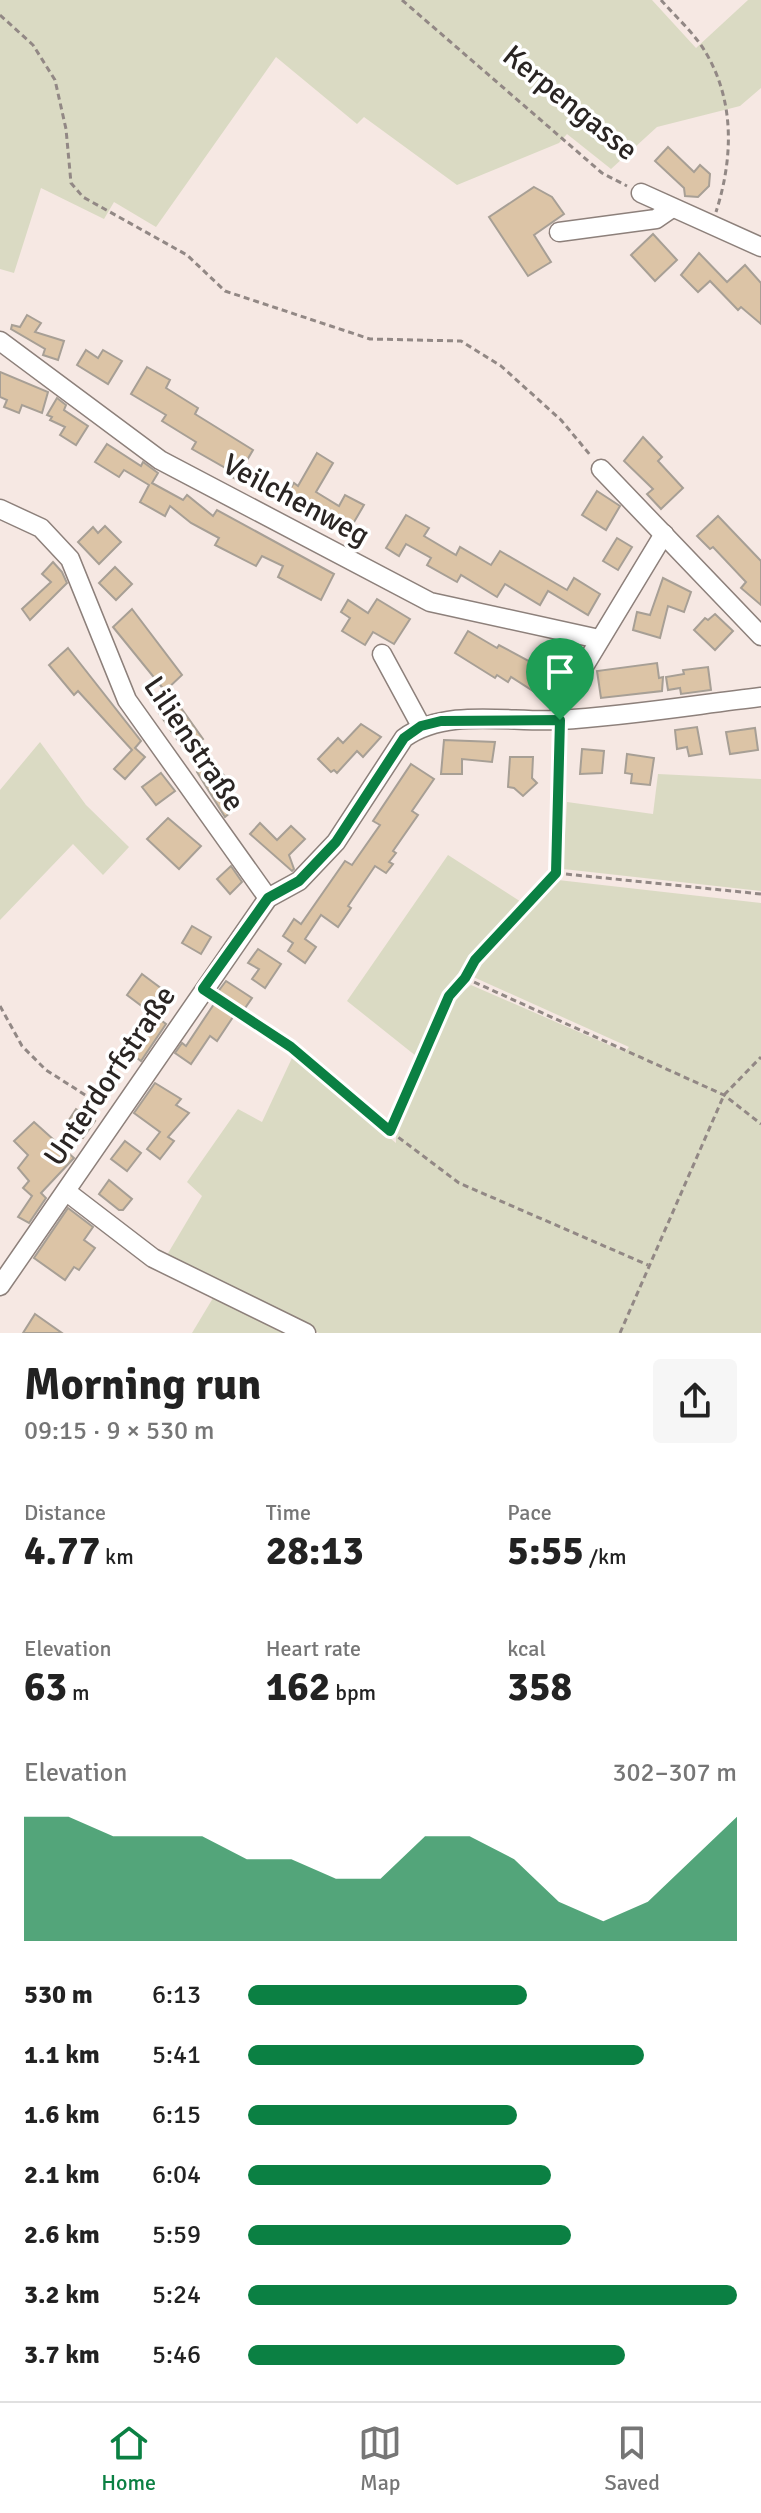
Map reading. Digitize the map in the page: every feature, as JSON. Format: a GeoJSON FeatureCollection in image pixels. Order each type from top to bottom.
{"type":"FeatureCollection","features":[{"type":"Feature","properties":{"kind":"street","name":"Kerpengasse"},"geometry":{"type":"LineString","coordinates":[[641,193],[761,247]]}},
{"type":"Feature","properties":{"kind":"street"},"geometry":{"type":"LineString","coordinates":[[559,232],[656,219],[672,208]]}},
{"type":"Feature","properties":{"kind":"street","name":"Veilchenweg"},"geometry":{"type":"LineString","coordinates":[[0,341],[160,460],[430,602],[599,639]]}},
{"type":"Feature","properties":{"kind":"street"},"geometry":{"type":"LineString","coordinates":[[601,469],[761,636]]}},
{"type":"Feature","properties":{"kind":"street","name":"Lilienstraße"},"geometry":{"type":"LineString","coordinates":[[0,509],[41,528],[70,559],[127,700],[268,898]]}},
{"type":"Feature","properties":{"kind":"street"},"geometry":{"type":"LineString","coordinates":[[560,720],[560,706],[664,534]]}},
{"type":"Feature","properties":{"kind":"street"},"geometry":{"type":"LineString","coordinates":[[382,654],[421,726]]}},
{"type":"Feature","properties":{"kind":"street"},"geometry":{"type":"LineString","coordinates":[[268,898],[299,881],[336,842],[404,738],[421,726],[441,721],[560,720],[761,697]]}},
{"type":"Feature","properties":{"kind":"street","name":"Unterdorfstraße"},"geometry":{"type":"LineString","coordinates":[[0,1286],[268,898]]}},
{"type":"Feature","properties":{"kind":"street"},"geometry":{"type":"LineString","coordinates":[[67,1192],[153,1258],[306,1333]]}},
{"type":"Feature","properties":{"kind":"path","name":"Kerpengasse"},"geometry":{"type":"LineString","coordinates":[[402,0],[602,173],[641,193]]}},
{"type":"Feature","properties":{"kind":"path"},"geometry":{"type":"LineString","coordinates":[[661,0],[706,52],[725,94],[730,142],[723,192],[711,227]]}},
{"type":"Feature","properties":{"kind":"path"},"geometry":{"type":"LineString","coordinates":[[0,15],[33,45],[55,80],[66,129],[71,183],[83,197],[187,255],[225,291],[370,339],[461,341],[501,366],[561,420],[601,469]]}},
{"type":"Feature","properties":{"kind":"path"},"geometry":{"type":"LineString","coordinates":[[390,1131],[449,996],[465,978],[475,960],[556,873],[560,720]]}},
{"type":"Feature","properties":{"kind":"path"},"geometry":{"type":"LineString","coordinates":[[556,873],[761,894]]}},
{"type":"Feature","properties":{"kind":"path"},"geometry":{"type":"LineString","coordinates":[[465,978],[724,1095],[761,1124]]}},
{"type":"Feature","properties":{"kind":"path"},"geometry":{"type":"LineString","coordinates":[[203,989],[291,1047],[390,1131],[459,1183],[648,1265]]}},
{"type":"Feature","properties":{"kind":"path"},"geometry":{"type":"LineString","coordinates":[[0,1006],[22,1046],[46,1070],[116,1115]]}},
{"type":"Feature","properties":{"kind":"path"},"geometry":{"type":"LineString","coordinates":[[620,1333],[724,1095],[761,1057]]}},
{"type":"Feature","properties":{"kind":"green space"},"geometry":{"type":"Polygon","coordinates":[[[0,0],[652,0],[696,48],[748,0],[761,0],[761,88],[740,106],[657,127],[611,169],[567,134],[559,143],[457,185],[364,117],[357,124],[276,57],[156,227],[114,202],[104,219],[41,188],[14,273],[0,269],[0,0]]]}},
{"type":"Feature","properties":{"kind":"green space"},"geometry":{"type":"Polygon","coordinates":[[[40,742],[86,805],[129,847],[103,875],[73,844],[0,920],[0,790],[40,742]]]}},
{"type":"Feature","properties":{"kind":"green space"},"geometry":{"type":"Polygon","coordinates":[[[658,774],[761,779],[761,891],[563,869],[567,802],[653,814],[658,774]]]}},
{"type":"Feature","properties":{"kind":"green space"},"geometry":{"type":"Polygon","coordinates":[[[448,855],[529,907],[558,880],[761,903],[761,1333],[319,1333],[305,1327],[303,1333],[192,1333],[216,1293],[164,1260],[202,1196],[187,1182],[238,1109],[262,1122],[292,1058],[396,1143],[396,1129],[453,999],[471,985],[625,1052],[629,1047],[460,971],[443,993],[416,1056],[347,1001],[448,855]]]}},
{"type":"Feature","properties":{"kind":"building"},"geometry":{"type":"Polygon","coordinates":[[[668,147],[694,172],[700,165],[710,174],[709,186],[698,197],[685,196],[684,188],[655,161],[668,147]]]}},
{"type":"Feature","properties":{"kind":"building"},"geometry":{"type":"Polygon","coordinates":[[[534,187],[552,197],[564,214],[534,235],[551,262],[528,276],[489,217],[534,187]]]}},
{"type":"Feature","properties":{"kind":"building"},"geometry":{"type":"Polygon","coordinates":[[[653,234],[677,260],[655,281],[631,255],[653,234]]]}},
{"type":"Feature","properties":{"kind":"building"},"geometry":{"type":"Polygon","coordinates":[[[699,253],[727,282],[745,265],[761,283],[761,324],[741,307],[738,310],[710,281],[698,292],[681,275],[699,253]]]}},
{"type":"Feature","properties":{"kind":"building"},"geometry":{"type":"Polygon","coordinates":[[[27,315],[41,323],[35,332],[64,341],[58,360],[43,355],[45,349],[11,329],[12,325],[20,327],[27,315]]]}},
{"type":"Feature","properties":{"kind":"building"},"geometry":{"type":"Polygon","coordinates":[[[86,350],[98,358],[103,350],[122,361],[108,384],[77,365],[86,350]]]}},
{"type":"Feature","properties":{"kind":"building"},"geometry":{"type":"Polygon","coordinates":[[[147,367],[170,380],[166,388],[198,408],[195,414],[253,450],[243,467],[248,470],[241,482],[225,473],[227,469],[192,449],[196,442],[162,421],[166,415],[131,394],[147,367]]]}},
{"type":"Feature","properties":{"kind":"building"},"geometry":{"type":"Polygon","coordinates":[[[0,372],[48,392],[42,413],[22,405],[19,413],[4,407],[7,400],[0,397],[0,372]]]}},
{"type":"Feature","properties":{"kind":"building"},"geometry":{"type":"Polygon","coordinates":[[[57,398],[66,405],[64,410],[88,426],[76,445],[60,435],[65,427],[50,420],[52,417],[47,415],[57,398]]]}},
{"type":"Feature","properties":{"kind":"building"},"geometry":{"type":"Polygon","coordinates":[[[643,437],[662,457],[658,461],[683,488],[661,509],[647,494],[653,489],[624,461],[643,437]]]}},
{"type":"Feature","properties":{"kind":"building"},"geometry":{"type":"Polygon","coordinates":[[[107,444],[158,473],[152,483],[183,500],[187,495],[213,516],[217,510],[334,574],[321,600],[278,577],[283,566],[262,556],[256,566],[215,545],[219,538],[191,523],[170,506],[165,516],[140,502],[149,485],[124,470],[119,477],[95,462],[107,444]]]}},
{"type":"Feature","properties":{"kind":"building"},"geometry":{"type":"Polygon","coordinates":[[[317,453],[333,463],[316,492],[339,506],[345,495],[364,505],[347,534],[283,500],[294,483],[298,486],[317,453]]]}},
{"type":"Feature","properties":{"kind":"building"},"geometry":{"type":"Polygon","coordinates":[[[597,491],[620,506],[606,530],[582,515],[597,491]]]}},
{"type":"Feature","properties":{"kind":"building"},"geometry":{"type":"Polygon","coordinates":[[[406,515],[429,528],[424,536],[456,555],[460,547],[491,565],[500,551],[567,590],[574,578],[600,594],[588,615],[548,591],[540,605],[505,584],[497,597],[461,575],[457,582],[427,565],[431,558],[406,544],[399,556],[386,548],[406,515]]]}},
{"type":"Feature","properties":{"kind":"building"},"geometry":{"type":"Polygon","coordinates":[[[718,516],[761,561],[761,605],[741,588],[746,582],[713,547],[710,549],[697,536],[718,516]]]}},
{"type":"Feature","properties":{"kind":"building"},"geometry":{"type":"Polygon","coordinates":[[[105,526],[121,542],[99,564],[78,542],[93,527],[98,533],[105,526]]]}},
{"type":"Feature","properties":{"kind":"building"},"geometry":{"type":"Polygon","coordinates":[[[617,538],[632,547],[618,570],[603,561],[617,538]]]}},
{"type":"Feature","properties":{"kind":"building"},"geometry":{"type":"Polygon","coordinates":[[[53,562],[67,583],[30,620],[22,609],[51,582],[42,574],[53,562]]]}},
{"type":"Feature","properties":{"kind":"building"},"geometry":{"type":"Polygon","coordinates":[[[115,567],[132,584],[116,600],[99,583],[115,567]]]}},
{"type":"Feature","properties":{"kind":"building"},"geometry":{"type":"Polygon","coordinates":[[[663,578],[691,592],[684,612],[668,606],[660,638],[633,630],[637,612],[650,615],[663,578]]]}},
{"type":"Feature","properties":{"kind":"building"},"geometry":{"type":"Polygon","coordinates":[[[377,599],[410,619],[394,644],[373,632],[365,645],[342,631],[350,618],[341,612],[348,600],[368,613],[377,599]]]}},
{"type":"Feature","properties":{"kind":"building"},"geometry":{"type":"Polygon","coordinates":[[[132,609],[182,675],[165,691],[113,627],[132,609]]]}},
{"type":"Feature","properties":{"kind":"building"},"geometry":{"type":"Polygon","coordinates":[[[715,614],[733,631],[715,650],[694,630],[705,618],[708,620],[715,614]]]}},
{"type":"Feature","properties":{"kind":"building"},"geometry":{"type":"Polygon","coordinates":[[[468,631],[534,664],[539,656],[558,668],[541,696],[511,677],[508,682],[497,675],[495,678],[455,653],[468,631]]]}},
{"type":"Feature","properties":{"kind":"building"},"geometry":{"type":"Polygon","coordinates":[[[68,648],[141,741],[135,748],[145,757],[125,779],[114,769],[132,750],[78,691],[74,695],[49,665],[68,648]]]}},
{"type":"Feature","properties":{"kind":"building"},"geometry":{"type":"Polygon","coordinates":[[[657,663],[659,678],[663,677],[662,691],[601,698],[597,671],[657,663]]]}},
{"type":"Feature","properties":{"kind":"building"},"geometry":{"type":"Polygon","coordinates":[[[708,667],[711,690],[681,694],[680,688],[668,690],[666,677],[684,674],[683,670],[708,667]]]}},
{"type":"Feature","properties":{"kind":"building"},"geometry":{"type":"Polygon","coordinates":[[[174,698],[203,739],[185,751],[159,713],[174,698]]]}},
{"type":"Feature","properties":{"kind":"building"},"geometry":{"type":"Polygon","coordinates":[[[361,724],[381,737],[363,757],[357,751],[337,773],[334,770],[331,772],[318,759],[338,738],[343,743],[361,724]]]}},
{"type":"Feature","properties":{"kind":"building"},"geometry":{"type":"Polygon","coordinates":[[[697,727],[702,754],[689,756],[687,747],[677,749],[675,730],[697,727]]]}},
{"type":"Feature","properties":{"kind":"building"},"geometry":{"type":"Polygon","coordinates":[[[755,728],[758,750],[730,754],[726,732],[755,728]]]}},
{"type":"Feature","properties":{"kind":"building"},"geometry":{"type":"Polygon","coordinates":[[[444,740],[495,742],[492,762],[462,759],[462,774],[441,774],[444,740]]]}},
{"type":"Feature","properties":{"kind":"building"},"geometry":{"type":"Polygon","coordinates":[[[582,749],[604,751],[602,773],[580,774],[582,749]]]}},
{"type":"Feature","properties":{"kind":"building"},"geometry":{"type":"Polygon","coordinates":[[[627,754],[654,758],[650,785],[631,783],[632,774],[625,773],[627,754]]]}},
{"type":"Feature","properties":{"kind":"building"},"geometry":{"type":"Polygon","coordinates":[[[510,757],[533,757],[532,778],[537,783],[523,796],[508,787],[510,757]]]}},
{"type":"Feature","properties":{"kind":"building"},"geometry":{"type":"Polygon","coordinates":[[[213,760],[225,777],[218,783],[237,807],[225,817],[197,772],[213,760]]]}},
{"type":"Feature","properties":{"kind":"building"},"geometry":{"type":"Polygon","coordinates":[[[411,764],[434,779],[412,811],[418,815],[393,851],[396,853],[389,862],[393,864],[386,873],[375,866],[338,927],[321,915],[305,939],[316,947],[305,963],[288,951],[293,943],[283,936],[294,919],[301,924],[345,861],[352,865],[380,825],[373,821],[411,764]]]}},
{"type":"Feature","properties":{"kind":"building"},"geometry":{"type":"Polygon","coordinates":[[[161,773],[175,791],[156,805],[142,787],[161,773]]]}},
{"type":"Feature","properties":{"kind":"building"},"geometry":{"type":"Polygon","coordinates":[[[168,818],[201,846],[179,869],[147,839],[168,818]]]}},
{"type":"Feature","properties":{"kind":"building"},"geometry":{"type":"Polygon","coordinates":[[[260,823],[277,840],[291,826],[305,839],[289,855],[292,871],[250,834],[260,823]]]}},
{"type":"Feature","properties":{"kind":"building"},"geometry":{"type":"Polygon","coordinates":[[[231,866],[242,882],[230,894],[217,879],[231,866]]]}},
{"type":"Feature","properties":{"kind":"building"},"geometry":{"type":"Polygon","coordinates":[[[192,926],[211,937],[201,954],[182,943],[192,926]]]}},
{"type":"Feature","properties":{"kind":"building"},"geometry":{"type":"Polygon","coordinates":[[[258,949],[281,964],[265,988],[252,979],[259,969],[248,963],[258,949]]]}},
{"type":"Feature","properties":{"kind":"building"},"geometry":{"type":"Polygon","coordinates":[[[142,974],[162,989],[147,1010],[127,995],[142,974]]]}},
{"type":"Feature","properties":{"kind":"building"},"geometry":{"type":"Polygon","coordinates":[[[226,981],[252,998],[243,1011],[239,1008],[217,1041],[210,1036],[191,1064],[175,1053],[182,1043],[186,1046],[226,981]]]}},
{"type":"Feature","properties":{"kind":"building"},"geometry":{"type":"Polygon","coordinates":[[[150,1012],[166,1024],[141,1061],[129,1052],[137,1040],[133,1037],[150,1012]]]}},
{"type":"Feature","properties":{"kind":"building"},"geometry":{"type":"Polygon","coordinates":[[[155,1083],[181,1099],[176,1105],[189,1113],[168,1137],[174,1141],[160,1159],[147,1149],[160,1132],[134,1113],[155,1083]]]}},
{"type":"Feature","properties":{"kind":"building"},"geometry":{"type":"Polygon","coordinates":[[[76,1109],[95,1121],[83,1138],[65,1126],[76,1109]]]}},
{"type":"Feature","properties":{"kind":"building"},"geometry":{"type":"Polygon","coordinates":[[[34,1122],[74,1158],[41,1193],[46,1198],[29,1223],[18,1217],[32,1196],[23,1188],[29,1181],[18,1168],[28,1155],[14,1141],[34,1122]]]}},
{"type":"Feature","properties":{"kind":"building"},"geometry":{"type":"Polygon","coordinates":[[[125,1141],[141,1153],[127,1171],[111,1159],[125,1141]]]}},
{"type":"Feature","properties":{"kind":"building"},"geometry":{"type":"Polygon","coordinates":[[[109,1180],[132,1199],[123,1210],[99,1194],[109,1180]]]}},
{"type":"Feature","properties":{"kind":"building"},"geometry":{"type":"Polygon","coordinates":[[[68,1208],[93,1227],[84,1240],[95,1248],[79,1270],[74,1267],[65,1280],[34,1258],[68,1208]]]}},
{"type":"Feature","properties":{"kind":"building"},"geometry":{"type":"Polygon","coordinates":[[[35,1314],[62,1333],[23,1333],[35,1314]]]}},
{"type":"Feature","properties":{"kind":"route"},"geometry":{"type":"LineString","coordinates":[[560,720],[556,873],[475,960],[465,978],[449,996],[390,1131],[291,1047],[203,989],[268,898],[299,881],[336,842],[404,738],[421,726],[441,721],[560,720]]}}]}
